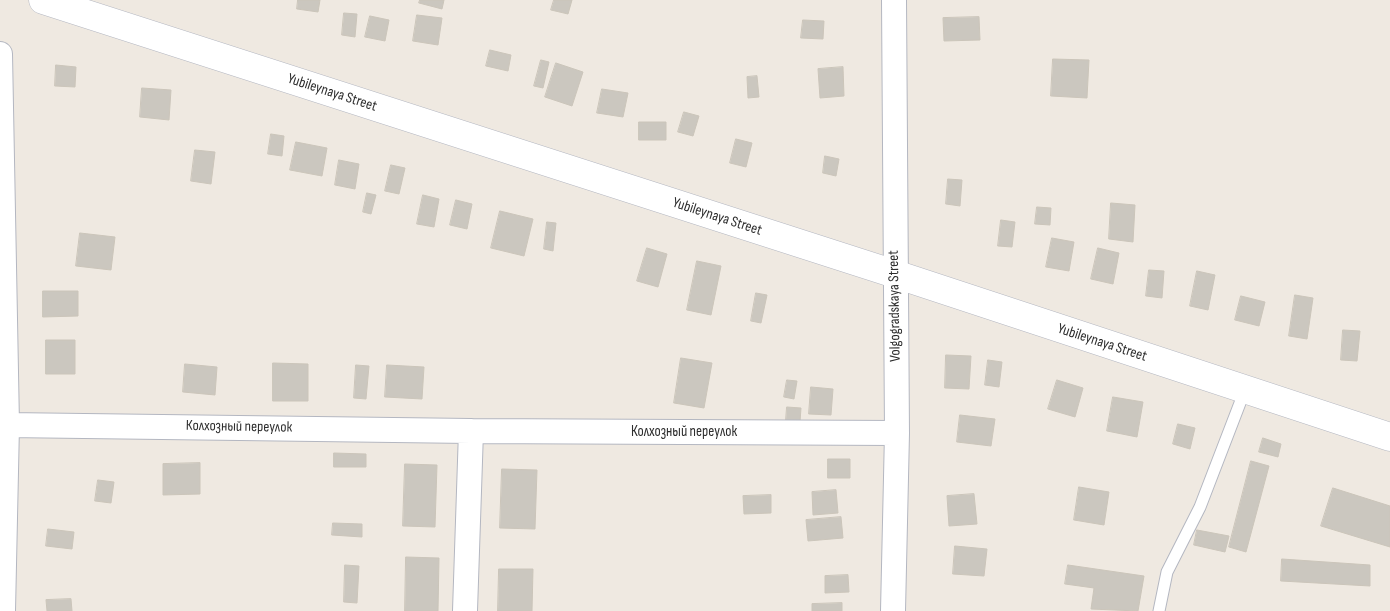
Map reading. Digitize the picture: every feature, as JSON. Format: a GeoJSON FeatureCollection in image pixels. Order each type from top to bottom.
{"type":"FeatureCollection","features":[{"type":"Feature","properties":{"kind":"street","name":"Yubileynaya Street"},"geometry":{"type":"LineString","coordinates":[[43,0],[895,274],[1390,437]]}},
{"type":"Feature","properties":{"kind":"street","name":"Volgogradskaya Street"},"geometry":{"type":"LineString","coordinates":[[893,611],[897,432],[894,0]]}},
{"type":"Feature","properties":{"kind":"street"},"geometry":{"type":"LineString","coordinates":[[0,54],[7,425],[3,611]]}},
{"type":"Feature","properties":{"kind":"street","name":"Колхозный переулок"},"geometry":{"type":"LineString","coordinates":[[7,425],[471,431],[897,432]]}},
{"type":"Feature","properties":{"kind":"street"},"geometry":{"type":"LineString","coordinates":[[465,611],[471,431]]}},
{"type":"Feature","properties":{"kind":"lane"},"geometry":{"type":"LineString","coordinates":[[1160,611],[1167,572],[1200,507],[1246,390]]}},
{"type":"Feature","properties":{"kind":"building"},"geometry":{"type":"Polygon","coordinates":[[[298,0],[320,0],[318,12],[297,9],[298,0]]]}},
{"type":"Feature","properties":{"kind":"building"},"geometry":{"type":"Polygon","coordinates":[[[420,0],[444,0],[442,9],[419,3],[420,0]]]}},
{"type":"Feature","properties":{"kind":"building"},"geometry":{"type":"Polygon","coordinates":[[[554,0],[572,0],[568,14],[551,10],[554,0]]]}},
{"type":"Feature","properties":{"kind":"building"},"geometry":{"type":"Polygon","coordinates":[[[344,13],[357,14],[355,37],[342,35],[344,13]]]}},
{"type":"Feature","properties":{"kind":"building"},"geometry":{"type":"Polygon","coordinates":[[[417,15],[442,18],[438,45],[413,41],[417,15]]]}},
{"type":"Feature","properties":{"kind":"building"},"geometry":{"type":"Polygon","coordinates":[[[370,16],[389,20],[385,41],[365,37],[370,16]]]}},
{"type":"Feature","properties":{"kind":"building"},"geometry":{"type":"Polygon","coordinates":[[[979,17],[980,40],[944,41],[943,18],[979,17]]]}},
{"type":"Feature","properties":{"kind":"building"},"geometry":{"type":"Polygon","coordinates":[[[803,20],[824,21],[823,39],[801,38],[803,20]]]}},
{"type":"Feature","properties":{"kind":"building"},"geometry":{"type":"Polygon","coordinates":[[[490,50],[511,55],[508,71],[486,66],[490,50]]]}},
{"type":"Feature","properties":{"kind":"building"},"geometry":{"type":"Polygon","coordinates":[[[1053,59],[1089,60],[1087,98],[1051,96],[1053,59]]]}},
{"type":"Feature","properties":{"kind":"building"},"geometry":{"type":"Polygon","coordinates":[[[541,60],[549,62],[543,88],[534,86],[541,60]]]}},
{"type":"Feature","properties":{"kind":"building"},"geometry":{"type":"Polygon","coordinates":[[[556,63],[583,72],[572,106],[545,97],[556,63]]]}},
{"type":"Feature","properties":{"kind":"building"},"geometry":{"type":"Polygon","coordinates":[[[56,65],[76,67],[75,87],[55,86],[56,65]]]}},
{"type":"Feature","properties":{"kind":"building"},"geometry":{"type":"Polygon","coordinates":[[[843,67],[844,96],[820,98],[818,69],[843,67]]]}},
{"type":"Feature","properties":{"kind":"building"},"geometry":{"type":"Polygon","coordinates":[[[757,76],[759,97],[748,98],[747,77],[757,76]]]}},
{"type":"Feature","properties":{"kind":"building"},"geometry":{"type":"Polygon","coordinates":[[[142,88],[171,90],[169,120],[140,117],[142,88]]]}},
{"type":"Feature","properties":{"kind":"building"},"geometry":{"type":"Polygon","coordinates":[[[602,89],[628,93],[623,117],[597,113],[602,89]]]}},
{"type":"Feature","properties":{"kind":"building"},"geometry":{"type":"Polygon","coordinates":[[[684,112],[699,116],[693,136],[678,132],[684,112]]]}},
{"type":"Feature","properties":{"kind":"building"},"geometry":{"type":"Polygon","coordinates":[[[639,122],[666,122],[666,140],[639,140],[639,122]]]}},
{"type":"Feature","properties":{"kind":"building"},"geometry":{"type":"Polygon","coordinates":[[[271,134],[284,136],[282,156],[268,154],[271,134]]]}},
{"type":"Feature","properties":{"kind":"building"},"geometry":{"type":"Polygon","coordinates":[[[736,139],[752,143],[746,167],[730,163],[736,139]]]}},
{"type":"Feature","properties":{"kind":"building"},"geometry":{"type":"Polygon","coordinates":[[[296,142],[327,148],[322,176],[290,170],[296,142]]]}},
{"type":"Feature","properties":{"kind":"building"},"geometry":{"type":"Polygon","coordinates":[[[195,150],[215,152],[211,184],[191,181],[195,150]]]}},
{"type":"Feature","properties":{"kind":"building"},"geometry":{"type":"Polygon","coordinates":[[[825,156],[839,159],[836,176],[823,173],[825,156]]]}},
{"type":"Feature","properties":{"kind":"building"},"geometry":{"type":"Polygon","coordinates":[[[339,160],[359,164],[355,189],[335,185],[339,160]]]}},
{"type":"Feature","properties":{"kind":"building"},"geometry":{"type":"Polygon","coordinates":[[[391,165],[405,168],[399,194],[385,191],[391,165]]]}},
{"type":"Feature","properties":{"kind":"building"},"geometry":{"type":"Polygon","coordinates":[[[948,179],[962,180],[960,206],[946,204],[948,179]]]}},
{"type":"Feature","properties":{"kind":"building"},"geometry":{"type":"Polygon","coordinates":[[[367,193],[376,195],[371,214],[363,212],[367,193]]]}},
{"type":"Feature","properties":{"kind":"building"},"geometry":{"type":"Polygon","coordinates":[[[423,195],[439,199],[434,227],[417,224],[423,195]]]}},
{"type":"Feature","properties":{"kind":"building"},"geometry":{"type":"Polygon","coordinates":[[[456,200],[472,204],[467,229],[450,225],[456,200]]]}},
{"type":"Feature","properties":{"kind":"building"},"geometry":{"type":"Polygon","coordinates":[[[1111,203],[1135,205],[1133,242],[1109,239],[1111,203]]]}},
{"type":"Feature","properties":{"kind":"building"},"geometry":{"type":"Polygon","coordinates":[[[1037,207],[1051,208],[1050,225],[1035,224],[1037,207]]]}},
{"type":"Feature","properties":{"kind":"building"},"geometry":{"type":"Polygon","coordinates":[[[500,211],[533,219],[524,256],[491,248],[500,211]]]}},
{"type":"Feature","properties":{"kind":"building"},"geometry":{"type":"Polygon","coordinates":[[[1001,220],[1015,222],[1012,247],[998,246],[1001,220]]]}},
{"type":"Feature","properties":{"kind":"building"},"geometry":{"type":"Polygon","coordinates":[[[547,222],[556,223],[553,251],[544,249],[547,222]]]}},
{"type":"Feature","properties":{"kind":"building"},"geometry":{"type":"Polygon","coordinates":[[[80,233],[115,237],[111,270],[76,266],[80,233]]]}},
{"type":"Feature","properties":{"kind":"building"},"geometry":{"type":"Polygon","coordinates":[[[1052,238],[1074,242],[1069,271],[1046,267],[1052,238]]]}},
{"type":"Feature","properties":{"kind":"building"},"geometry":{"type":"Polygon","coordinates":[[[647,248],[667,254],[658,287],[637,281],[647,248]]]}},
{"type":"Feature","properties":{"kind":"building"},"geometry":{"type":"Polygon","coordinates":[[[1098,248],[1119,253],[1113,284],[1091,279],[1098,248]]]}},
{"type":"Feature","properties":{"kind":"building"},"geometry":{"type":"Polygon","coordinates":[[[697,261],[721,266],[711,315],[687,310],[697,261]]]}},
{"type":"Feature","properties":{"kind":"building"},"geometry":{"type":"Polygon","coordinates":[[[1149,270],[1164,271],[1162,298],[1146,296],[1149,270]]]}},
{"type":"Feature","properties":{"kind":"building"},"geometry":{"type":"Polygon","coordinates":[[[1197,271],[1215,275],[1208,310],[1190,306],[1197,271]]]}},
{"type":"Feature","properties":{"kind":"building"},"geometry":{"type":"Polygon","coordinates":[[[43,291],[78,291],[78,316],[43,317],[43,291]]]}},
{"type":"Feature","properties":{"kind":"building"},"geometry":{"type":"Polygon","coordinates":[[[756,293],[767,295],[761,323],[751,321],[756,293]]]}},
{"type":"Feature","properties":{"kind":"building"},"geometry":{"type":"Polygon","coordinates":[[[1295,295],[1313,298],[1307,339],[1289,336],[1295,295]]]}},
{"type":"Feature","properties":{"kind":"building"},"geometry":{"type":"Polygon","coordinates":[[[1241,296],[1265,302],[1259,326],[1235,320],[1241,296]]]}},
{"type":"Feature","properties":{"kind":"building"},"geometry":{"type":"Polygon","coordinates":[[[1343,330],[1360,331],[1357,361],[1341,360],[1343,330]]]}},
{"type":"Feature","properties":{"kind":"building"},"geometry":{"type":"Polygon","coordinates":[[[46,340],[75,340],[75,374],[46,374],[46,340]]]}},
{"type":"Feature","properties":{"kind":"building"},"geometry":{"type":"Polygon","coordinates":[[[946,355],[971,356],[969,389],[945,388],[946,355]]]}},
{"type":"Feature","properties":{"kind":"building"},"geometry":{"type":"Polygon","coordinates":[[[681,358],[712,363],[704,408],[674,403],[681,358]]]}},
{"type":"Feature","properties":{"kind":"building"},"geometry":{"type":"Polygon","coordinates":[[[988,360],[1002,362],[999,387],[985,385],[988,360]]]}},
{"type":"Feature","properties":{"kind":"building"},"geometry":{"type":"Polygon","coordinates":[[[273,363],[308,364],[308,401],[273,401],[273,363]]]}},
{"type":"Feature","properties":{"kind":"building"},"geometry":{"type":"Polygon","coordinates":[[[185,364],[217,367],[215,395],[183,392],[185,364]]]}},
{"type":"Feature","properties":{"kind":"building"},"geometry":{"type":"Polygon","coordinates":[[[356,365],[369,366],[366,399],[354,398],[356,365]]]}},
{"type":"Feature","properties":{"kind":"building"},"geometry":{"type":"Polygon","coordinates":[[[387,365],[424,367],[422,399],[385,397],[387,365]]]}},
{"type":"Feature","properties":{"kind":"building"},"geometry":{"type":"Polygon","coordinates":[[[787,380],[797,381],[794,399],[784,397],[787,380]]]}},
{"type":"Feature","properties":{"kind":"building"},"geometry":{"type":"Polygon","coordinates":[[[1057,380],[1083,388],[1075,417],[1048,409],[1057,380]]]}},
{"type":"Feature","properties":{"kind":"building"},"geometry":{"type":"Polygon","coordinates":[[[811,387],[833,389],[831,415],[809,414],[811,387]]]}},
{"type":"Feature","properties":{"kind":"building"},"geometry":{"type":"Polygon","coordinates":[[[1113,397],[1143,402],[1137,437],[1107,431],[1113,397]]]}},
{"type":"Feature","properties":{"kind":"building"},"geometry":{"type":"Polygon","coordinates":[[[787,407],[801,408],[800,422],[786,420],[787,407]]]}},
{"type":"Feature","properties":{"kind":"building"},"geometry":{"type":"Polygon","coordinates":[[[960,415],[995,419],[991,446],[957,442],[960,415]]]}},
{"type":"Feature","properties":{"kind":"building"},"geometry":{"type":"Polygon","coordinates":[[[1178,424],[1195,428],[1190,449],[1173,444],[1178,424]]]}},
{"type":"Feature","properties":{"kind":"building"},"geometry":{"type":"Polygon","coordinates":[[[1263,438],[1281,444],[1278,457],[1259,452],[1263,438]]]}},
{"type":"Feature","properties":{"kind":"building"},"geometry":{"type":"Polygon","coordinates":[[[334,453],[366,454],[366,467],[334,467],[334,453]]]}},
{"type":"Feature","properties":{"kind":"building"},"geometry":{"type":"Polygon","coordinates":[[[828,459],[850,459],[850,478],[828,478],[828,459]]]}},
{"type":"Feature","properties":{"kind":"building"},"geometry":{"type":"Polygon","coordinates":[[[1251,461],[1269,466],[1246,552],[1229,547],[1251,461]]]}},
{"type":"Feature","properties":{"kind":"building"},"geometry":{"type":"Polygon","coordinates":[[[200,463],[200,494],[163,495],[163,464],[200,463]]]}},
{"type":"Feature","properties":{"kind":"building"},"geometry":{"type":"Polygon","coordinates":[[[405,464],[437,465],[435,527],[403,526],[405,464]]]}},
{"type":"Feature","properties":{"kind":"building"},"geometry":{"type":"Polygon","coordinates":[[[502,469],[537,470],[535,529],[500,528],[502,469]]]}},
{"type":"Feature","properties":{"kind":"building"},"geometry":{"type":"Polygon","coordinates":[[[98,480],[114,482],[111,503],[95,501],[98,480]]]}},
{"type":"Feature","properties":{"kind":"building"},"geometry":{"type":"Polygon","coordinates":[[[1079,487],[1109,492],[1104,525],[1074,520],[1079,487]]]}},
{"type":"Feature","properties":{"kind":"building"},"geometry":{"type":"Polygon","coordinates":[[[1333,488],[1390,506],[1390,547],[1321,526],[1333,488]]]}},
{"type":"Feature","properties":{"kind":"building"},"geometry":{"type":"Polygon","coordinates":[[[836,490],[838,513],[813,515],[812,492],[836,490]]]}},
{"type":"Feature","properties":{"kind":"building"},"geometry":{"type":"Polygon","coordinates":[[[974,494],[977,524],[949,526],[947,496],[974,494]]]}},
{"type":"Feature","properties":{"kind":"building"},"geometry":{"type":"Polygon","coordinates":[[[771,495],[771,513],[744,514],[743,496],[771,495]]]}},
{"type":"Feature","properties":{"kind":"building"},"geometry":{"type":"Polygon","coordinates":[[[841,517],[843,538],[808,541],[806,520],[841,517]]]}},
{"type":"Feature","properties":{"kind":"building"},"geometry":{"type":"Polygon","coordinates":[[[333,523],[362,524],[362,537],[332,535],[333,523]]]}},
{"type":"Feature","properties":{"kind":"building"},"geometry":{"type":"Polygon","coordinates":[[[48,529],[74,532],[72,549],[46,546],[48,529]]]}},
{"type":"Feature","properties":{"kind":"building"},"geometry":{"type":"Polygon","coordinates":[[[1197,530],[1229,536],[1225,552],[1194,545],[1197,530]]]}},
{"type":"Feature","properties":{"kind":"building"},"geometry":{"type":"Polygon","coordinates":[[[955,546],[987,549],[984,576],[953,574],[955,546]]]}},
{"type":"Feature","properties":{"kind":"building"},"geometry":{"type":"Polygon","coordinates":[[[406,557],[439,558],[438,611],[405,611],[406,557]]]}},
{"type":"Feature","properties":{"kind":"building"},"geometry":{"type":"Polygon","coordinates":[[[1282,559],[1370,565],[1370,586],[1281,581],[1282,559]]]}},
{"type":"Feature","properties":{"kind":"building"},"geometry":{"type":"Polygon","coordinates":[[[345,565],[359,566],[357,603],[344,602],[345,565]]]}},
{"type":"Feature","properties":{"kind":"building"},"geometry":{"type":"Polygon","coordinates":[[[1068,565],[1144,576],[1138,611],[1091,609],[1094,588],[1065,584],[1068,565]]]}},
{"type":"Feature","properties":{"kind":"building"},"geometry":{"type":"Polygon","coordinates":[[[499,569],[533,569],[532,611],[498,611],[499,569]]]}},
{"type":"Feature","properties":{"kind":"building"},"geometry":{"type":"Polygon","coordinates":[[[848,575],[849,592],[825,593],[825,576],[848,575]]]}},
{"type":"Feature","properties":{"kind":"building"},"geometry":{"type":"Polygon","coordinates":[[[71,599],[72,611],[47,611],[46,600],[71,599]]]}},
{"type":"Feature","properties":{"kind":"building"},"geometry":{"type":"Polygon","coordinates":[[[842,603],[842,611],[812,611],[812,604],[842,603]]]}}]}
